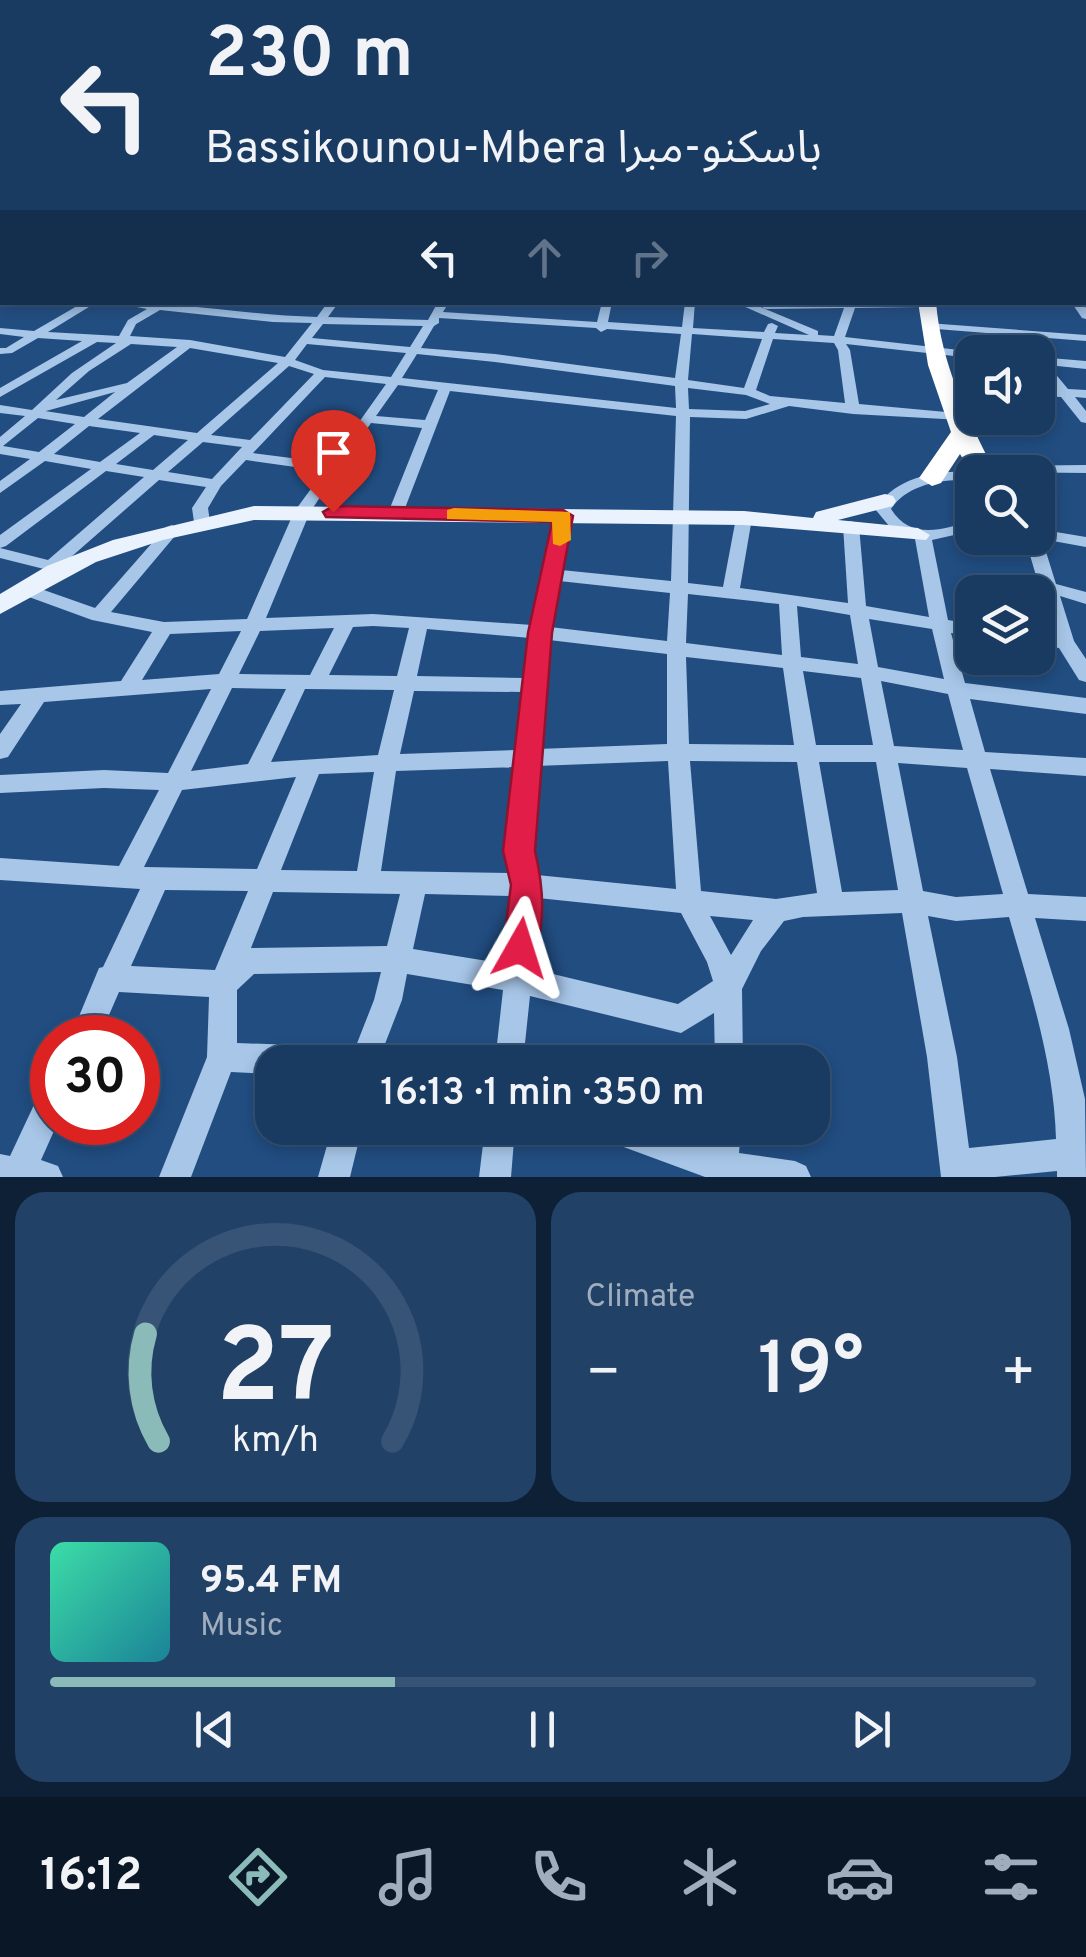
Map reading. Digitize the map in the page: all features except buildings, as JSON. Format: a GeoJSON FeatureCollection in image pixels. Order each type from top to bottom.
{"type":"FeatureCollection","features":[{"type":"Feature","properties":{"kind":"highway"},"geometry":{"type":"LineString","coordinates":[[927,305],[928,326],[955,412]]}},
{"type":"Feature","properties":{"kind":"highway"},"geometry":{"type":"LineString","coordinates":[[932,478],[955,435]]}},
{"type":"Feature","properties":{"kind":"main road"},"geometry":{"type":"LineString","coordinates":[[799,521],[885,502]]}},
{"type":"Feature","properties":{"kind":"main road"},"geometry":{"type":"LineString","coordinates":[[8,598],[53,570],[172,530],[254,513],[744,518],[921,535]]}},
{"type":"Feature","properties":{"kind":"street"},"geometry":{"type":"LineString","coordinates":[[3,353],[87,305]]}},
{"type":"Feature","properties":{"kind":"street"},"geometry":{"type":"LineString","coordinates":[[0,446],[44,409],[57,392],[127,339],[132,322],[160,305]]}},
{"type":"Feature","properties":{"kind":"street"},"geometry":{"type":"LineString","coordinates":[[180,305],[273,318],[436,319],[838,340],[955,352]]}},
{"type":"Feature","properties":{"kind":"street"},"geometry":{"type":"LineString","coordinates":[[0,553],[53,570],[248,392],[288,361],[332,305]]}},
{"type":"Feature","properties":{"kind":"street"},"geometry":{"type":"LineString","coordinates":[[126,878],[254,624],[302,512],[443,305]]}},
{"type":"Feature","properties":{"kind":"street"},"geometry":{"type":"LineString","coordinates":[[601,328],[606,305]]}},
{"type":"Feature","properties":{"kind":"street"},"geometry":{"type":"LineString","coordinates":[[690,305],[681,384],[683,520],[676,646],[678,752],[689,902],[719,958],[728,987],[729,1045]]}},
{"type":"Feature","properties":{"kind":"street"},"geometry":{"type":"LineString","coordinates":[[746,305],[838,340],[844,350],[853,410]]}},
{"type":"Feature","properties":{"kind":"street"},"geometry":{"type":"LineString","coordinates":[[749,392],[774,318],[767,305]]}},
{"type":"Feature","properties":{"kind":"street"},"geometry":{"type":"LineString","coordinates":[[838,340],[851,305]]}},
{"type":"Feature","properties":{"kind":"street"},"geometry":{"type":"LineString","coordinates":[[997,305],[1021,335]]}},
{"type":"Feature","properties":{"kind":"street"},"geometry":{"type":"LineString","coordinates":[[928,326],[1086,338]]}},
{"type":"Feature","properties":{"kind":"street"},"geometry":{"type":"LineString","coordinates":[[0,331],[191,343],[288,361],[322,373],[682,412],[746,416],[789,402]]}},
{"type":"Feature","properties":{"kind":"street"},"geometry":{"type":"LineString","coordinates":[[0,393],[94,339]]}},
{"type":"Feature","properties":{"kind":"street"},"geometry":{"type":"LineString","coordinates":[[306,341],[566,367],[955,426]]}},
{"type":"Feature","properties":{"kind":"street"},"geometry":{"type":"LineString","coordinates":[[0,488],[48,455],[134,382],[191,343]]}},
{"type":"Feature","properties":{"kind":"street"},"geometry":{"type":"LineString","coordinates":[[1055,362],[1086,365]]}},
{"type":"Feature","properties":{"kind":"street"},"geometry":{"type":"LineString","coordinates":[[202,522],[200,508],[216,484],[322,373]]}},
{"type":"Feature","properties":{"kind":"street"},"geometry":{"type":"LineString","coordinates":[[44,409],[134,382]]}},
{"type":"Feature","properties":{"kind":"street"},"geometry":{"type":"LineString","coordinates":[[396,513],[446,385]]}},
{"type":"Feature","properties":{"kind":"street"},"geometry":{"type":"LineString","coordinates":[[1055,385],[1086,419]]}},
{"type":"Feature","properties":{"kind":"street"},"geometry":{"type":"LineString","coordinates":[[948,386],[955,387]]}},
{"type":"Feature","properties":{"kind":"street"},"geometry":{"type":"LineString","coordinates":[[1055,392],[1086,394]]}},
{"type":"Feature","properties":{"kind":"street"},"geometry":{"type":"LineString","coordinates":[[0,409],[44,409],[90,420],[204,436],[250,451],[330,467]]}},
{"type":"Feature","properties":{"kind":"street"},"geometry":{"type":"LineString","coordinates":[[366,419],[431,425]]}},
{"type":"Feature","properties":{"kind":"street"},"geometry":{"type":"LineString","coordinates":[[0,543],[152,430]]}},
{"type":"Feature","properties":{"kind":"street"},"geometry":{"type":"LineString","coordinates":[[0,446],[216,484]]}},
{"type":"Feature","properties":{"kind":"street"},"geometry":{"type":"LineString","coordinates":[[1055,470],[1086,469]]}},
{"type":"Feature","properties":{"kind":"street"},"geometry":{"type":"LineString","coordinates":[[955,474],[932,478],[885,502],[884,513],[891,522],[921,535],[955,533]]}},
{"type":"Feature","properties":{"kind":"street"},"geometry":{"type":"LineString","coordinates":[[511,1045],[527,885],[519,851],[526,756],[540,633],[563,516]]}},
{"type":"Feature","properties":{"kind":"street"},"geometry":{"type":"LineString","coordinates":[[731,592],[744,518]]}},
{"type":"Feature","properties":{"kind":"street"},"geometry":{"type":"LineString","coordinates":[[851,526],[870,672],[942,1058],[957,1171],[1076,1160],[1070,1099],[1055,1029],[976,760],[939,622],[921,535]]}},
{"type":"Feature","properties":{"kind":"street"},"geometry":{"type":"LineString","coordinates":[[98,616],[172,530]]}},
{"type":"Feature","properties":{"kind":"street"},"geometry":{"type":"LineString","coordinates":[[1055,538],[1086,542]]}},
{"type":"Feature","properties":{"kind":"street"},"geometry":{"type":"LineString","coordinates":[[552,575],[678,585],[860,608],[955,626]]}},
{"type":"Feature","properties":{"kind":"street"},"geometry":{"type":"LineString","coordinates":[[1055,589],[1086,598]]}},
{"type":"Feature","properties":{"kind":"street"},"geometry":{"type":"LineString","coordinates":[[8,598],[164,628],[346,621],[676,646],[1086,706]]}},
{"type":"Feature","properties":{"kind":"street"},"geometry":{"type":"LineString","coordinates":[[788,599],[792,665],[831,904]]}},
{"type":"Feature","properties":{"kind":"street"},"geometry":{"type":"LineString","coordinates":[[1055,607],[1064,642],[1086,675]]}},
{"type":"Feature","properties":{"kind":"street"},"geometry":{"type":"LineString","coordinates":[[255,773],[346,621]]}},
{"type":"Feature","properties":{"kind":"street"},"geometry":{"type":"LineString","coordinates":[[367,884],[376,809],[419,624]]}},
{"type":"Feature","properties":{"kind":"street"},"geometry":{"type":"LineString","coordinates":[[128,686],[164,628]]}},
{"type":"Feature","properties":{"kind":"street"},"geometry":{"type":"LineString","coordinates":[[1055,641],[1064,642]]}},
{"type":"Feature","properties":{"kind":"street"},"geometry":{"type":"LineString","coordinates":[[0,698],[222,682],[534,686]]}},
{"type":"Feature","properties":{"kind":"street"},"geometry":{"type":"LineString","coordinates":[[0,751],[37,697]]}},
{"type":"Feature","properties":{"kind":"street"},"geometry":{"type":"LineString","coordinates":[[0,784],[104,779],[175,782],[312,766],[678,752],[884,754],[1086,768]]}},
{"type":"Feature","properties":{"kind":"street"},"geometry":{"type":"LineString","coordinates":[[174,1177],[222,1056],[223,984],[312,766]]}},
{"type":"Feature","properties":{"kind":"street"},"geometry":{"type":"LineString","coordinates":[[0,868],[126,878],[590,888],[776,911],[911,901],[956,910],[1016,904],[1086,909]]}},
{"type":"Feature","properties":{"kind":"street"},"geometry":{"type":"LineString","coordinates":[[94,1015],[156,878]]}},
{"type":"Feature","properties":{"kind":"street"},"geometry":{"type":"LineString","coordinates":[[371,1045],[388,1000],[414,886]]}},
{"type":"Feature","properties":{"kind":"street"},"geometry":{"type":"LineString","coordinates":[[109,978],[223,984],[249,961],[397,960],[517,979],[681,1019],[728,987],[752,942],[776,911]]}},
{"type":"Feature","properties":{"kind":"street"},"geometry":{"type":"LineString","coordinates":[[222,1056],[255,1058]]}},
{"type":"Feature","properties":{"kind":"street"},"geometry":{"type":"LineString","coordinates":[[25,1174],[36,1145]]}},
{"type":"Feature","properties":{"kind":"street"},"geometry":{"type":"LineString","coordinates":[[334,1177],[342,1145]]}},
{"type":"Feature","properties":{"kind":"street"},"geometry":{"type":"LineString","coordinates":[[495,1177],[498,1145]]}},
{"type":"Feature","properties":{"kind":"street"},"geometry":{"type":"LineString","coordinates":[[656,1145],[722,1171],[795,1177]]}},
{"type":"Feature","properties":{"kind":"street"},"geometry":{"type":"LineString","coordinates":[[722,1171],[724,1145]]}},
{"type":"Feature","properties":{"kind":"slow traffic"},"geometry":{"type":"LineString","coordinates":[[454,514],[563,516],[560,540]]}},
{"type":"Feature","properties":{"kind":"route"},"geometry":{"type":"LineString","coordinates":[[333,512],[563,516],[540,633],[526,756],[519,851],[527,885],[520,948]]}}]}
